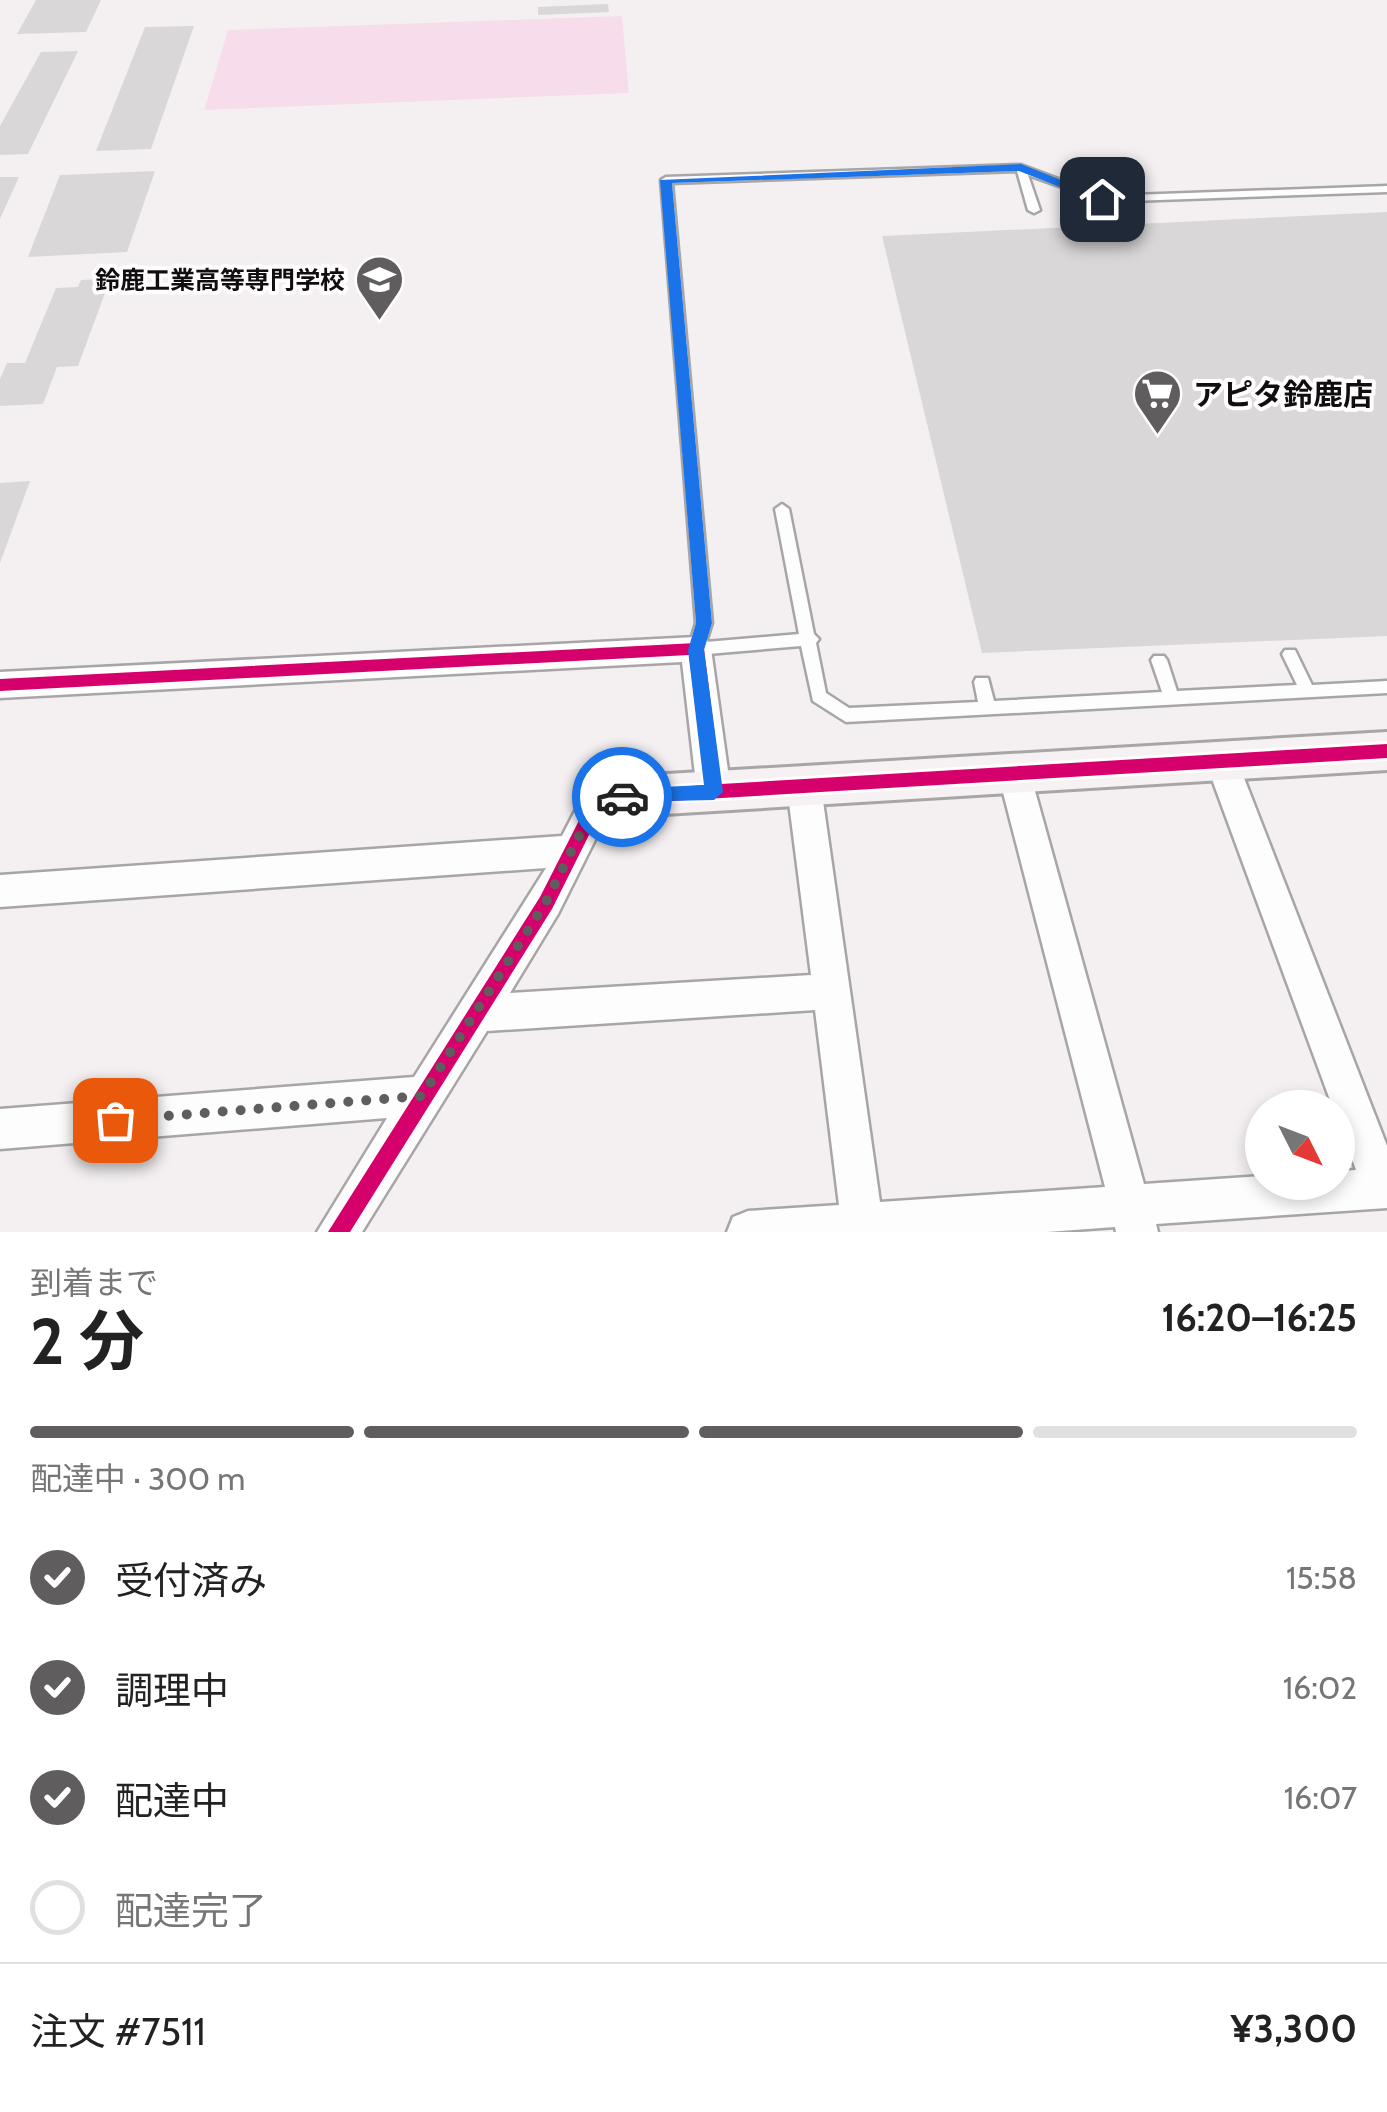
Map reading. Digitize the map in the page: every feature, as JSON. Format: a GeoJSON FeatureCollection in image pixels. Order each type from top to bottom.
{"type":"FeatureCollection","features":[{"type":"Feature","properties":{"kind":"street"},"geometry":{"type":"LineString","coordinates":[[0,685],[696,650],[714,792]]}},
{"type":"Feature","properties":{"kind":"street"},"geometry":{"type":"LineString","coordinates":[[338,1232],[546,902],[598,798],[1387,751]]}},
{"type":"Feature","properties":{"kind":"street"},"geometry":{"type":"LineString","coordinates":[[748,1232],[862,1222],[1134,1220],[1385,1188],[1220,760]]}},
{"type":"Feature","properties":{"kind":"street"},"geometry":{"type":"LineString","coordinates":[[1014,772],[1134,1220]]}},
{"type":"Feature","properties":{"kind":"street"},"geometry":{"type":"LineString","coordinates":[[804,787],[862,1222]]}},
{"type":"Feature","properties":{"kind":"street"},"geometry":{"type":"LineString","coordinates":[[0,891],[572,851]]}},
{"type":"Feature","properties":{"kind":"street"},"geometry":{"type":"LineString","coordinates":[[478,1013],[833,991]]}},
{"type":"Feature","properties":{"kind":"street"},"geometry":{"type":"LineString","coordinates":[[0,1129],[422,1096]]}},
{"type":"Feature","properties":{"kind":"lane"},"geometry":{"type":"LineString","coordinates":[[811,639],[696,650],[704,623],[666,180],[1021,168],[1102,199],[1387,189]]}},
{"type":"Feature","properties":{"kind":"lane"},"geometry":{"type":"LineString","coordinates":[[1021,168],[1034,210]]}},
{"type":"Feature","properties":{"kind":"lane"},"geometry":{"type":"LineString","coordinates":[[782,509],[811,639],[819,696],[846,715],[1387,687]]}},
{"type":"Feature","properties":{"kind":"lane"},"geometry":{"type":"LineString","coordinates":[[1290,654],[1307,691]]}},
{"type":"Feature","properties":{"kind":"lane"},"geometry":{"type":"LineString","coordinates":[[1158,660],[1171,696]]}},
{"type":"Feature","properties":{"kind":"lane"},"geometry":{"type":"LineString","coordinates":[[982,682],[987,707]]}},
{"type":"Feature","properties":{"kind":"shaded area"},"geometry":{"type":"Polygon","coordinates":[[[622,16],[629,93],[204,110],[228,30],[622,16]]]}},
{"type":"Feature","properties":{"kind":"building"},"geometry":{"type":"Polygon","coordinates":[[[36,0],[101,0],[86,32],[17,34],[36,0]]]}},
{"type":"Feature","properties":{"kind":"building"},"geometry":{"type":"Polygon","coordinates":[[[608,4],[609,12],[538,15],[538,7],[608,4]]]}},
{"type":"Feature","properties":{"kind":"building"},"geometry":{"type":"Polygon","coordinates":[[[194,26],[151,149],[96,151],[145,27],[194,26]]]}},
{"type":"Feature","properties":{"kind":"building"},"geometry":{"type":"Polygon","coordinates":[[[78,51],[28,154],[0,155],[0,126],[41,52],[78,51]]]}},
{"type":"Feature","properties":{"kind":"building"},"geometry":{"type":"Polygon","coordinates":[[[155,171],[127,252],[28,257],[60,175],[155,171]]]}},
{"type":"Feature","properties":{"kind":"building"},"geometry":{"type":"Polygon","coordinates":[[[0,177],[19,177],[0,219],[0,177]]]}},
{"type":"Feature","properties":{"kind":"building","name":"アピタ鈴鹿店"},"geometry":{"type":"Polygon","coordinates":[[[1387,212],[1387,636],[982,653],[882,236],[1387,212]]]}},
{"type":"Feature","properties":{"kind":"building"},"geometry":{"type":"Polygon","coordinates":[[[100,279],[98,286],[108,285],[78,366],[57,367],[43,404],[0,406],[0,379],[7,363],[25,363],[56,288],[78,287],[81,280],[100,279]]]}},
{"type":"Feature","properties":{"kind":"building"},"geometry":{"type":"Polygon","coordinates":[[[30,481],[0,563],[0,483],[30,481]]]}},
{"type":"Feature","properties":{"kind":"cycle path"},"geometry":{"type":"LineString","coordinates":[[0,685],[696,649],[714,792]]}},
{"type":"Feature","properties":{"kind":"cycle path"},"geometry":{"type":"LineString","coordinates":[[338,1232],[546,903],[599,798],[1387,751]]}},
{"type":"Feature","properties":{"kind":"way so far"},"geometry":{"type":"LineString","coordinates":[[115,1120],[422,1096],[546,902],[598,798],[622,797]]}},
{"type":"Feature","properties":{"kind":"place","name":"鈴鹿工業高等専門学校"},"geometry":{"type":"Point","coordinates":[380,322]}},
{"type":"Feature","properties":{"kind":"place","name":"アピタ鈴鹿店"},"geometry":{"type":"Point","coordinates":[1158,436]}},
{"type":"Feature","properties":{"kind":"route"},"geometry":{"type":"LineString","coordinates":[[622,797],[714,792],[696,650],[704,623],[666,180],[1021,168],[1102,199]]}}]}
